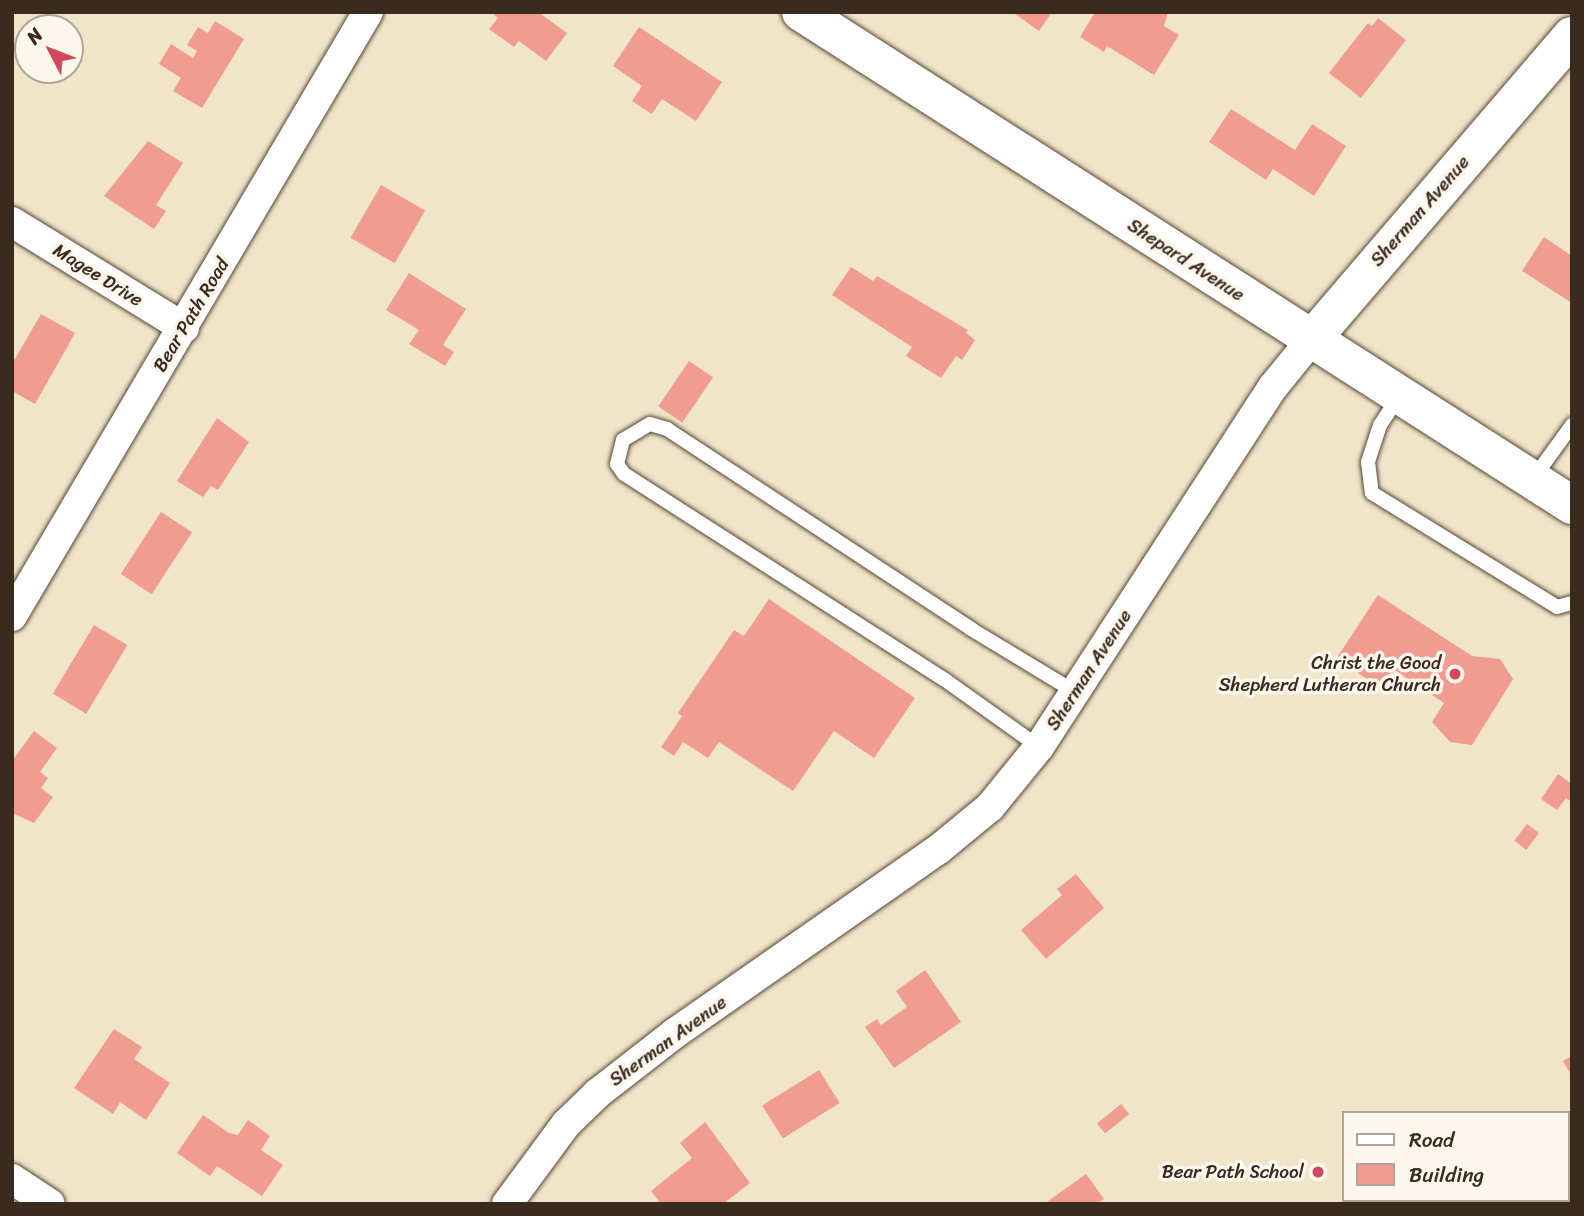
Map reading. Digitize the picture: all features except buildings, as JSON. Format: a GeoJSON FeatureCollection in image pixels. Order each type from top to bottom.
{"type":"FeatureCollection","features":[{"type":"Feature","properties":{"kind":"main road","name":"Shepard Avenue"},"geometry":{"type":"LineString","coordinates":[[801,12],[1312,339],[1401,393],[1572,505]]}},
{"type":"Feature","properties":{"kind":"main road","name":"Sherman Avenue"},"geometry":{"type":"LineString","coordinates":[[1312,339],[1572,36]]}},
{"type":"Feature","properties":{"kind":"street","name":"Bear Path Road"},"geometry":{"type":"LineString","coordinates":[[12,616],[368,12]]}},
{"type":"Feature","properties":{"kind":"street","name":"Magee Drive"},"geometry":{"type":"LineString","coordinates":[[12,222],[184,328]]}},
{"type":"Feature","properties":{"kind":"street","name":"Sherman Avenue"},"geometry":{"type":"LineString","coordinates":[[507,1204],[557,1134],[598,1093],[967,827],[1040,747],[1273,387],[1312,339]]}},
{"type":"Feature","properties":{"kind":"street"},"geometry":{"type":"LineString","coordinates":[[12,1179],[50,1204]]}},
{"type":"Feature","properties":{"kind":"lane"},"geometry":{"type":"LineString","coordinates":[[1401,393],[1380,425],[1368,462],[1372,493],[1557,607],[1572,603]]}},
{"type":"Feature","properties":{"kind":"lane"},"geometry":{"type":"LineString","coordinates":[[1040,747],[945,680],[624,474],[617,464],[623,440],[650,424],[667,429],[971,629],[1076,692]]}},
{"type":"Feature","properties":{"kind":"lane"},"geometry":{"type":"LineString","coordinates":[[1532,480],[1572,425]]}},
{"type":"Feature","properties":{"kind":"place","name":"Christ the Good Shepherd Lutheran Church"},"geometry":{"type":"Point","coordinates":[1455,674]}},
{"type":"Feature","properties":{"kind":"place","name":"Bear Path School"},"geometry":{"type":"Point","coordinates":[1318,1172]}}]}
